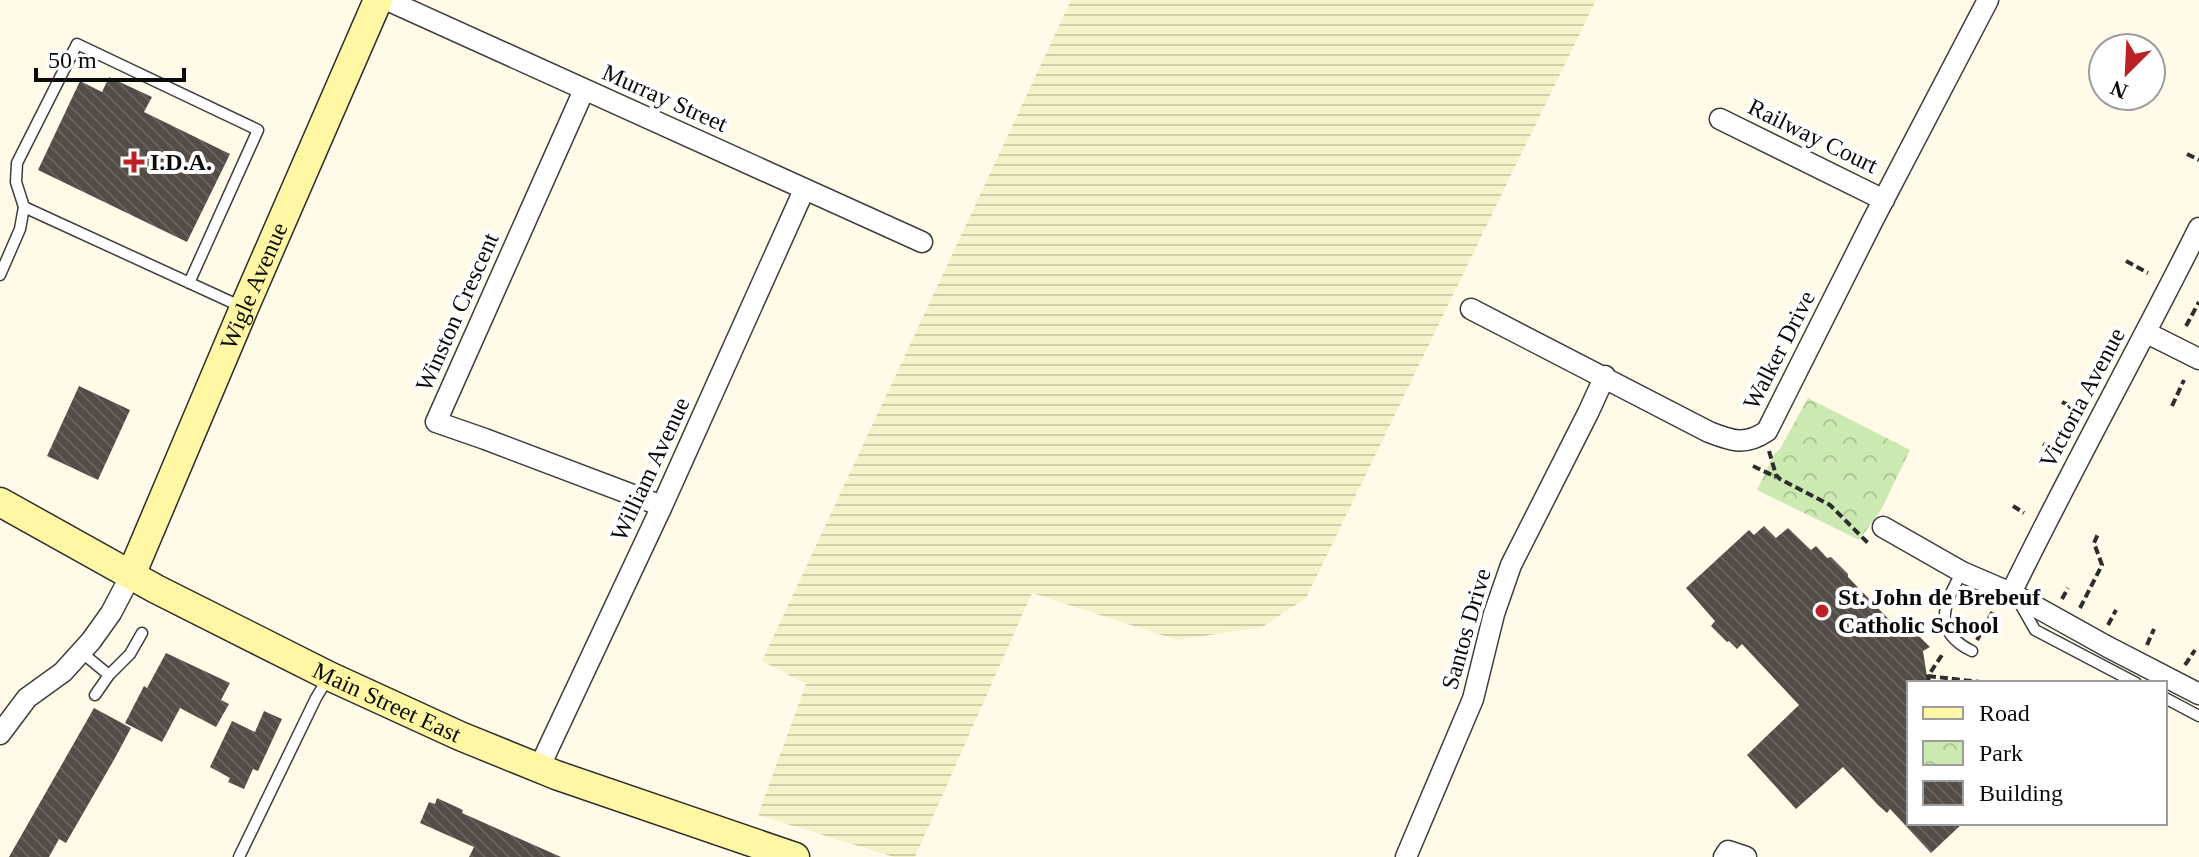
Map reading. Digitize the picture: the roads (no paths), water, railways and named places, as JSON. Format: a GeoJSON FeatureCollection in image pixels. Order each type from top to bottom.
{"type":"FeatureCollection","features":[{"type":"Feature","properties":{"kind":"main road","name":"Wigle Avenue"},"geometry":{"type":"LineString","coordinates":[[131,575],[378,0]]}},
{"type":"Feature","properties":{"kind":"main road","name":"Main Street East"},"geometry":{"type":"LineString","coordinates":[[0,502],[131,575],[329,676],[489,748],[752,850],[788,856]]}},
{"type":"Feature","properties":{"kind":"street","name":"Murray Street"},"geometry":{"type":"LineString","coordinates":[[387,0],[922,242]]}},
{"type":"Feature","properties":{"kind":"street","name":"Walker Drive"},"geometry":{"type":"LineString","coordinates":[[1471,309],[1709,432],[1728,439],[1756,439],[1767,431],[1988,0]]}},
{"type":"Feature","properties":{"kind":"street","name":"Winston Crescent"},"geometry":{"type":"LineString","coordinates":[[584,90],[436,422],[662,506]]}},
{"type":"Feature","properties":{"kind":"street","name":"Railway Court"},"geometry":{"type":"LineString","coordinates":[[1720,119],[1884,200]]}},
{"type":"Feature","properties":{"kind":"street","name":"William Avenue"},"geometry":{"type":"LineString","coordinates":[[539,768],[662,506],[804,190]]}},
{"type":"Feature","properties":{"kind":"street","name":"Victoria Avenue"},"geometry":{"type":"LineString","coordinates":[[2013,594],[2055,505],[2199,228]]}},
{"type":"Feature","properties":{"kind":"street"},"geometry":{"type":"LineString","coordinates":[[2147,333],[2199,359]]}},
{"type":"Feature","properties":{"kind":"street","name":"Santos Drive"},"geometry":{"type":"LineString","coordinates":[[1406,857],[1473,699],[1494,614],[1511,565],[1605,376]]}},
{"type":"Feature","properties":{"kind":"street"},"geometry":{"type":"LineString","coordinates":[[1883,527],[1962,572],[2013,594],[2199,694]]}},
{"type":"Feature","properties":{"kind":"street"},"geometry":{"type":"LineString","coordinates":[[0,734],[27,698],[63,672],[81,652],[111,613],[131,575]]}},
{"type":"Feature","properties":{"kind":"lane"},"geometry":{"type":"LineString","coordinates":[[0,275],[20,229],[24,207],[16,182],[17,163],[77,44],[258,130],[189,283]]}},
{"type":"Feature","properties":{"kind":"lane"},"geometry":{"type":"LineString","coordinates":[[24,207],[244,308]]}},
{"type":"Feature","properties":{"kind":"lane"},"geometry":{"type":"LineString","coordinates":[[1962,572],[1948,596],[1944,616],[1952,639],[1974,647]]}},
{"type":"Feature","properties":{"kind":"lane"},"geometry":{"type":"LineString","coordinates":[[2013,594],[2035,630],[2132,681]]}},
{"type":"Feature","properties":{"kind":"lane"},"geometry":{"type":"LineString","coordinates":[[95,695],[130,654],[142,633]]}},
{"type":"Feature","properties":{"kind":"lane"},"geometry":{"type":"LineString","coordinates":[[81,652],[109,675]]}},
{"type":"Feature","properties":{"kind":"lane"},"geometry":{"type":"LineString","coordinates":[[239,857],[329,676]]}},
{"type":"Feature","properties":{"kind":"lane"},"geometry":{"type":"LineString","coordinates":[[2167,699],[2199,716]]}},
{"type":"Feature","properties":{"kind":"place","name":"I.D.A."},"geometry":{"type":"Point","coordinates":[134,162]}},
{"type":"Feature","properties":{"kind":"place","name":"St. John de Brebeuf Catholic School"},"geometry":{"type":"Point","coordinates":[1822,611]}}]}
